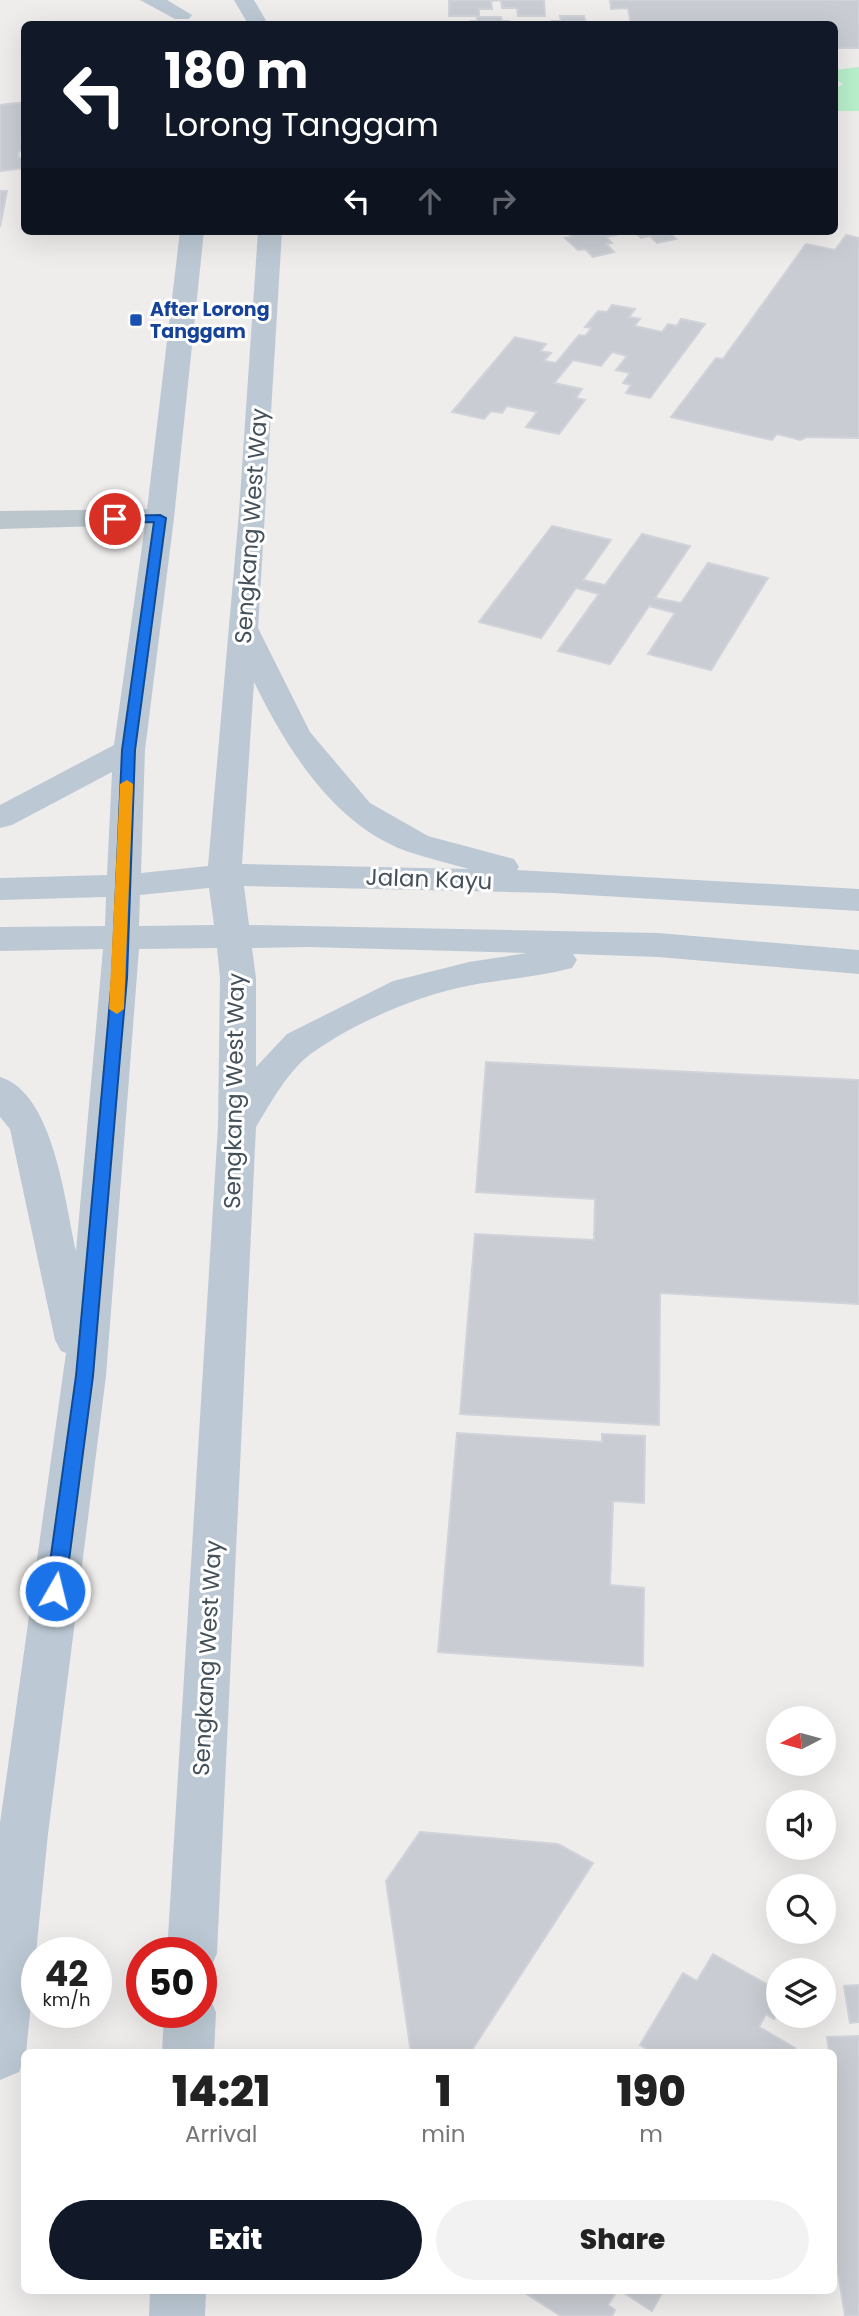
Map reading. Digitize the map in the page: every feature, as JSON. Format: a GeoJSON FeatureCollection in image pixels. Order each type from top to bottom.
{"type":"FeatureCollection","features":[{"type":"Feature","properties":{"kind":"main road"},"geometry":{"type":"LineString","coordinates":[[150,0],[181,13]]}},
{"type":"Feature","properties":{"kind":"main road"},"geometry":{"type":"LineString","coordinates":[[244,0],[256,21]]}},
{"type":"Feature","properties":{"kind":"main road"},"geometry":{"type":"LineString","coordinates":[[0,2054],[23,1834],[85,1376],[121,938],[129,750],[160,518],[192,235]]}},
{"type":"Feature","properties":{"kind":"main road","name":"Sengkang West Way"},"geometry":{"type":"LineString","coordinates":[[193,1937],[237,1126],[238,978],[225,875],[253,512],[270,235]]}},
{"type":"Feature","properties":{"kind":"main road"},"geometry":{"type":"LineString","coordinates":[[243,628],[296,735],[358,810],[416,843],[553,882]]}},
{"type":"Feature","properties":{"kind":"main road"},"geometry":{"type":"LineString","coordinates":[[0,818],[129,750]]}},
{"type":"Feature","properties":{"kind":"main road","name":"Jalan Kayu"},"geometry":{"type":"LineString","coordinates":[[0,889],[123,886],[225,875],[553,882],[859,900]]}},
{"type":"Feature","properties":{"kind":"main road"},"geometry":{"type":"LineString","coordinates":[[0,939],[234,937],[659,945],[859,962]]}},
{"type":"Feature","properties":{"kind":"main road"},"geometry":{"type":"LineString","coordinates":[[237,1126],[266,1080],[300,1043],[406,990],[468,975],[659,945]]}},
{"type":"Feature","properties":{"kind":"main road"},"geometry":{"type":"LineString","coordinates":[[0,1090],[27,1126],[85,1376]]}},
{"type":"Feature","properties":{"kind":"main road"},"geometry":{"type":"LineString","coordinates":[[188,2049],[189,2028]]}},
{"type":"Feature","properties":{"kind":"main road"},"geometry":{"type":"LineString","coordinates":[[177,2316],[178,2294]]}},
{"type":"Feature","properties":{"kind":"street"},"geometry":{"type":"LineString","coordinates":[[0,520],[160,518]]}},
{"type":"Feature","properties":{"kind":"green space"},"geometry":{"type":"Polygon","coordinates":[[[859,67],[859,111],[838,111],[838,87],[843,84],[838,81],[838,70],[859,67]]]}},
{"type":"Feature","properties":{"kind":"building"},"geometry":{"type":"Polygon","coordinates":[[[449,0],[501,0],[491,1],[492,9],[479,9],[479,16],[449,16],[449,0]]]}},
{"type":"Feature","properties":{"kind":"building"},"geometry":{"type":"Polygon","coordinates":[[[501,0],[544,0],[545,16],[518,16],[517,8],[502,8],[501,0]]]}},
{"type":"Feature","properties":{"kind":"building"},"geometry":{"type":"Polygon","coordinates":[[[610,0],[859,0],[859,48],[838,48],[838,21],[630,21],[628,8],[611,9],[610,0]]]}},
{"type":"Feature","properties":{"kind":"building"},"geometry":{"type":"Polygon","coordinates":[[[560,16],[584,16],[585,21],[561,21],[560,16]]]}},
{"type":"Feature","properties":{"kind":"building"},"geometry":{"type":"Polygon","coordinates":[[[477,17],[501,17],[502,21],[477,21],[477,17]]]}},
{"type":"Feature","properties":{"kind":"building"},"geometry":{"type":"Polygon","coordinates":[[[21,103],[21,151],[18,158],[21,158],[21,168],[0,171],[0,105],[21,103]]]}},
{"type":"Feature","properties":{"kind":"building"},"geometry":{"type":"Polygon","coordinates":[[[0,191],[7,191],[0,227],[0,191]]]}},
{"type":"Feature","properties":{"kind":"building"},"geometry":{"type":"Polygon","coordinates":[[[570,235],[615,235],[606,237],[612,243],[606,244],[614,252],[593,257],[585,249],[578,250],[565,238],[572,237],[570,235]]]}},
{"type":"Feature","properties":{"kind":"building"},"geometry":{"type":"Polygon","coordinates":[[[638,235],[672,235],[676,239],[657,243],[650,236],[641,238],[638,235]]]}},
{"type":"Feature","properties":{"kind":"building"},"geometry":{"type":"Polygon","coordinates":[[[846,235],[859,238],[859,438],[807,437],[800,440],[777,434],[772,440],[671,417],[716,358],[723,359],[806,244],[835,250],[846,235]]]}},
{"type":"Feature","properties":{"kind":"building"},"geometry":{"type":"Polygon","coordinates":[[[612,305],[635,309],[629,317],[640,319],[634,326],[662,332],[668,324],[677,326],[681,319],[705,324],[650,398],[626,393],[631,385],[623,383],[630,373],[616,370],[627,356],[612,352],[601,366],[573,360],[554,383],[582,389],[576,398],[585,400],[559,434],[526,427],[537,412],[507,406],[502,413],[491,411],[484,419],[452,412],[515,337],[546,344],[540,351],[551,353],[544,361],[556,363],[579,335],[585,336],[592,328],[585,327],[598,311],[607,312],[612,305]]]}},
{"type":"Feature","properties":{"kind":"building"},"geometry":{"type":"Polygon","coordinates":[[[552,526],[611,540],[583,580],[605,585],[642,534],[690,546],[655,598],[681,603],[708,563],[768,578],[711,670],[648,654],[675,613],[649,606],[610,664],[558,651],[599,594],[576,588],[541,638],[479,622],[552,526]]]}},
{"type":"Feature","properties":{"kind":"building"},"geometry":{"type":"Polygon","coordinates":[[[486,1062],[859,1080],[859,1304],[660,1293],[659,1425],[460,1414],[475,1234],[594,1240],[595,1199],[476,1192],[486,1062]]]}},
{"type":"Feature","properties":{"kind":"building"},"geometry":{"type":"Polygon","coordinates":[[[457,1433],[602,1442],[602,1434],[645,1436],[644,1503],[613,1501],[610,1585],[644,1588],[643,1666],[438,1652],[457,1433]]]}},
{"type":"Feature","properties":{"kind":"building"},"geometry":{"type":"Polygon","coordinates":[[[420,1832],[558,1844],[593,1863],[473,2049],[410,2049],[386,1881],[420,1832]]]}},
{"type":"Feature","properties":{"kind":"building"},"geometry":{"type":"Polygon","coordinates":[[[713,1954],[766,1984],[766,2014],[759,2027],[795,2049],[648,2049],[640,2045],[683,1973],[697,1981],[713,1954]]]}},
{"type":"Feature","properties":{"kind":"building"},"geometry":{"type":"Polygon","coordinates":[[[859,1985],[859,2022],[850,2023],[844,1986],[859,1985]]]}},
{"type":"Feature","properties":{"kind":"building"},"geometry":{"type":"Polygon","coordinates":[[[859,2036],[859,2316],[845,2316],[837,2267],[837,2049],[828,2049],[827,2037],[859,2036]]]}},
{"type":"Feature","properties":{"kind":"building"},"geometry":{"type":"Polygon","coordinates":[[[527,2294],[615,2294],[608,2305],[615,2310],[612,2316],[561,2316],[527,2294]]]}},
{"type":"Feature","properties":{"kind":"building"},"geometry":{"type":"Polygon","coordinates":[[[626,2294],[661,2294],[652,2311],[626,2294]]]}},
{"type":"Feature","properties":{"kind":"slow traffic"},"geometry":{"type":"LineString","coordinates":[[117,1009],[127,784]]}},
{"type":"Feature","properties":{"kind":"place","name":"After Lorong Tanggam"},"geometry":{"type":"Point","coordinates":[136,320]}},
{"type":"Feature","properties":{"kind":"route"},"geometry":{"type":"LineString","coordinates":[[55,1591],[85,1376],[120,978],[123,847],[129,750],[160,518],[115,519]]}}]}
